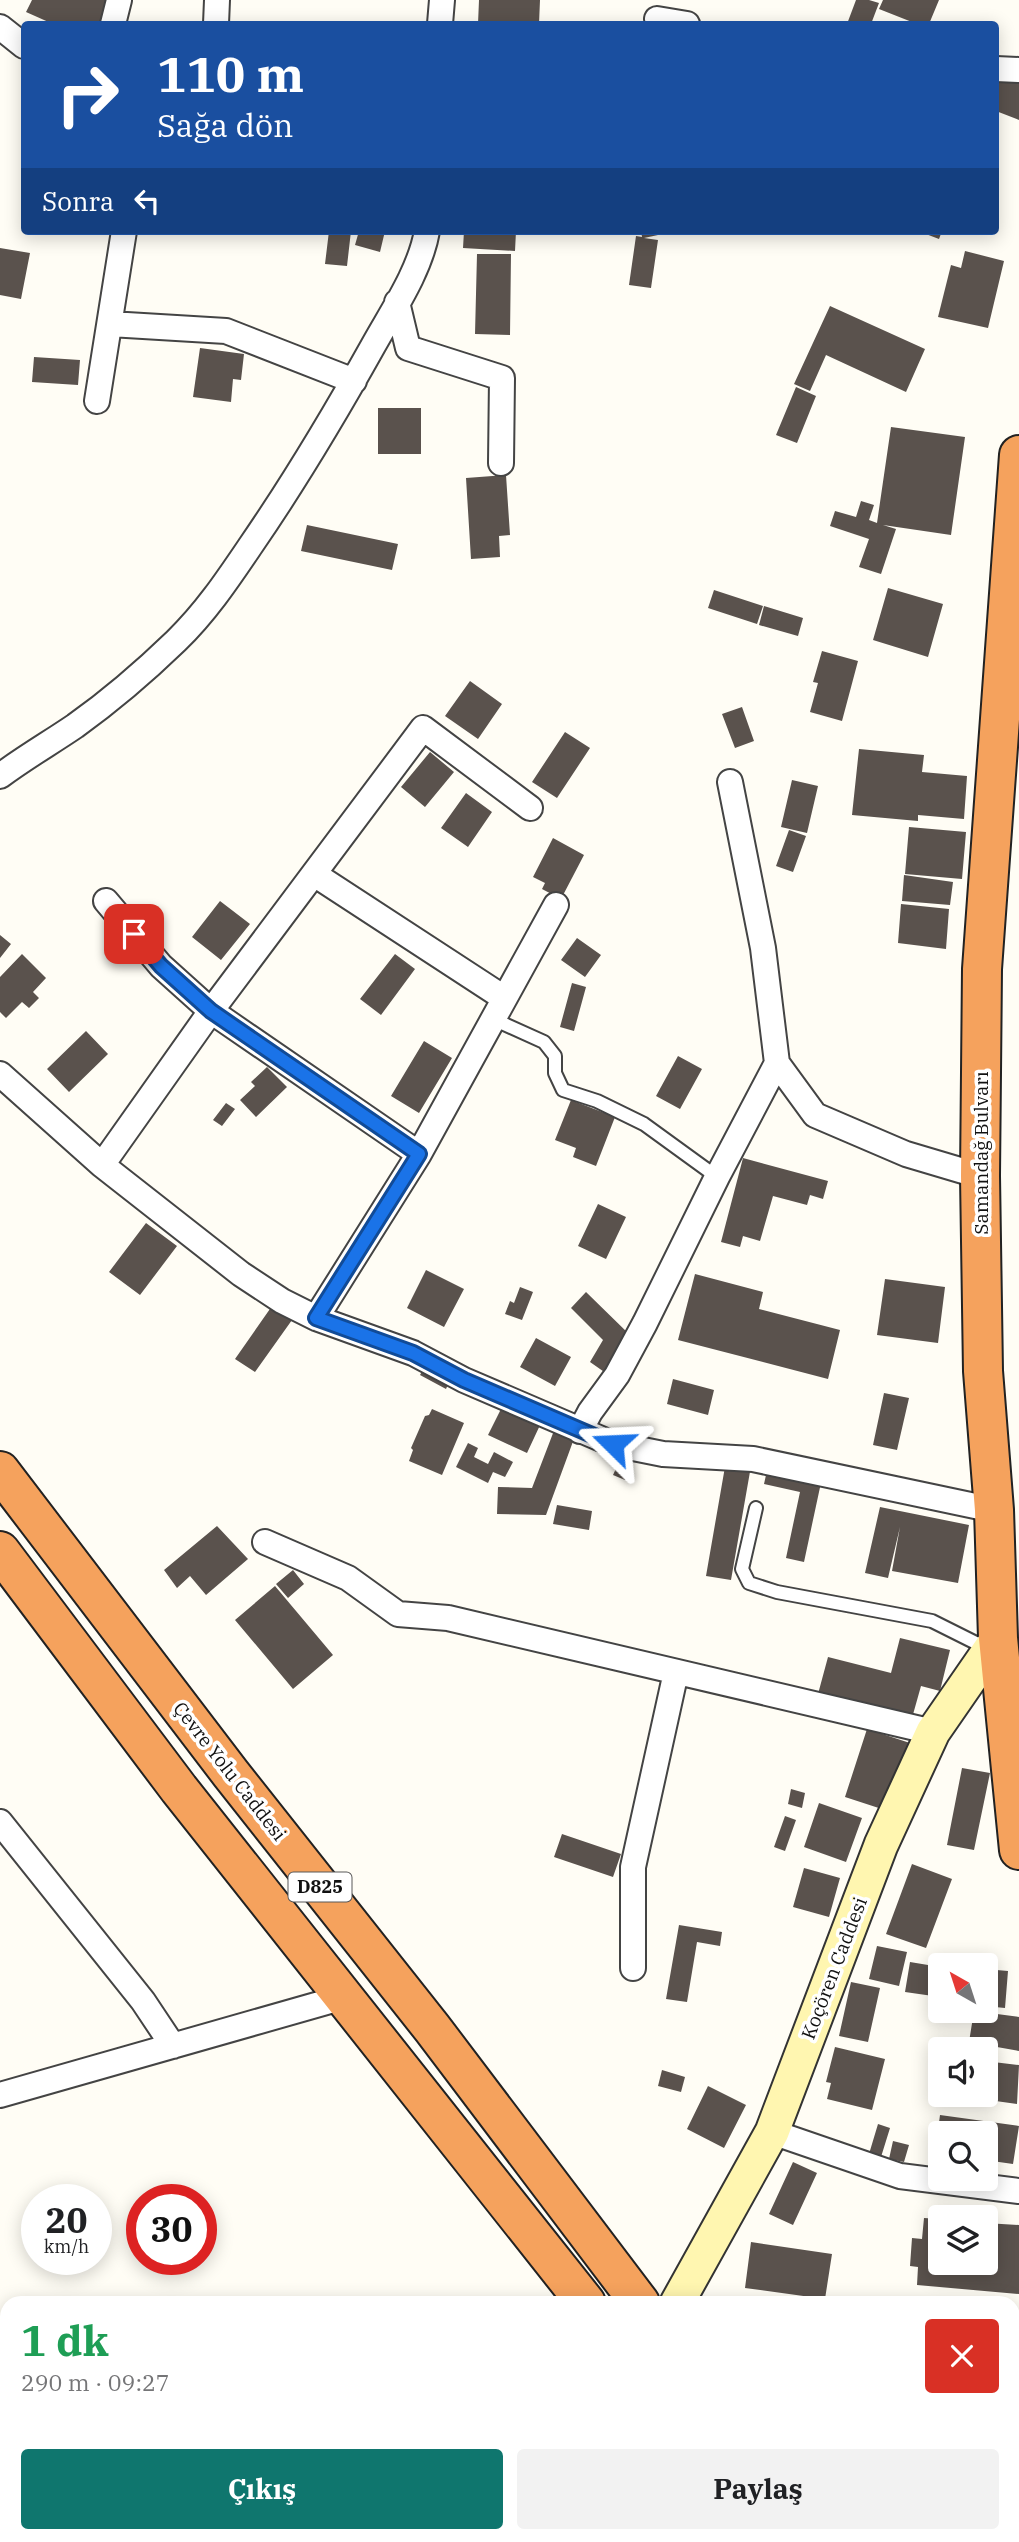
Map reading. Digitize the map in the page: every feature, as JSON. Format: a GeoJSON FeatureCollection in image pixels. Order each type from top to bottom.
{"type":"FeatureCollection","features":[{"type":"Feature","properties":{"kind":"highway","name":"Samandağ Bulvarı"},"geometry":{"type":"LineString","coordinates":[[1019,455],[982,969],[980,1177],[983,1371],[994,1510],[994,1644],[1019,1850]]}},
{"type":"Feature","properties":{"kind":"highway","name":"Çevre Yolu Caddesi"},"geometry":{"type":"LineString","coordinates":[[0,1471],[231,1774],[432,2028],[635,2296]]}},
{"type":"Feature","properties":{"kind":"highway","name":"D825"},"geometry":{"type":"LineString","coordinates":[[0,1551],[178,1789],[580,2296]]}},
{"type":"Feature","properties":{"kind":"highway"},"geometry":{"type":"LineString","coordinates":[[432,2028],[576,2180],[665,2296]]}},
{"type":"Feature","properties":{"kind":"highway"},"geometry":{"type":"LineString","coordinates":[[405,2075],[550,2296]]}},
{"type":"Feature","properties":{"kind":"street"},"geometry":{"type":"LineString","coordinates":[[114,21],[120,0]]}},
{"type":"Feature","properties":{"kind":"street"},"geometry":{"type":"LineString","coordinates":[[216,21],[217,0]]}},
{"type":"Feature","properties":{"kind":"street"},"geometry":{"type":"LineString","coordinates":[[440,21],[442,0]]}},
{"type":"Feature","properties":{"kind":"street"},"geometry":{"type":"LineString","coordinates":[[658,14],[678,21]]}},
{"type":"Feature","properties":{"kind":"street"},"geometry":{"type":"LineString","coordinates":[[0,27],[21,44]]}},
{"type":"Feature","properties":{"kind":"street"},"geometry":{"type":"LineString","coordinates":[[999,69],[1019,70]]}},
{"type":"Feature","properties":{"kind":"street"},"geometry":{"type":"LineString","coordinates":[[97,401],[123,235]]}},
{"type":"Feature","properties":{"kind":"street"},"geometry":{"type":"LineString","coordinates":[[0,776],[28,754],[74,727],[112,697],[176,641],[213,602],[286,492],[354,381],[397,302],[424,246],[426,235]]}},
{"type":"Feature","properties":{"kind":"street"},"geometry":{"type":"LineString","coordinates":[[397,302],[408,348],[502,378],[501,463]]}},
{"type":"Feature","properties":{"kind":"street"},"geometry":{"type":"LineString","coordinates":[[110,324],[226,331],[354,381]]}},
{"type":"Feature","properties":{"kind":"street"},"geometry":{"type":"LineString","coordinates":[[103,1165],[211,1011],[423,728],[530,808]]}},
{"type":"Feature","properties":{"kind":"street"},"geometry":{"type":"LineString","coordinates":[[730,782],[763,948],[777,1063],[815,1115],[906,1154],[980,1177]]}},
{"type":"Feature","properties":{"kind":"street"},"geometry":{"type":"LineString","coordinates":[[314,874],[499,1009]]}},
{"type":"Feature","properties":{"kind":"street"},"geometry":{"type":"LineString","coordinates":[[106,901],[161,966],[211,1011],[419,1154]]}},
{"type":"Feature","properties":{"kind":"street"},"geometry":{"type":"LineString","coordinates":[[316,1318],[419,1154],[556,905]]}},
{"type":"Feature","properties":{"kind":"street"},"geometry":{"type":"LineString","coordinates":[[580,1431],[590,1412],[617,1375],[645,1323],[716,1177],[777,1063]]}},
{"type":"Feature","properties":{"kind":"street"},"geometry":{"type":"LineString","coordinates":[[0,1074],[103,1165],[241,1274],[282,1301],[316,1318],[413,1353],[464,1380],[613,1444],[663,1454],[753,1460],[994,1510]]}},
{"type":"Feature","properties":{"kind":"street"},"geometry":{"type":"LineString","coordinates":[[265,1542],[348,1578],[398,1614],[448,1618],[933,1732]]}},
{"type":"Feature","properties":{"kind":"street","name":"Koçören Caddesi"},"geometry":{"type":"LineString","coordinates":[[681,2296],[772,2132],[881,1845],[933,1732],[994,1644]]}},
{"type":"Feature","properties":{"kind":"street"},"geometry":{"type":"LineString","coordinates":[[633,1968],[634,1867],[677,1672]]}},
{"type":"Feature","properties":{"kind":"street"},"geometry":{"type":"LineString","coordinates":[[0,1822],[143,2001],[173,2046]]}},
{"type":"Feature","properties":{"kind":"street"},"geometry":{"type":"LineString","coordinates":[[0,2095],[344,1997]]}},
{"type":"Feature","properties":{"kind":"street"},"geometry":{"type":"LineString","coordinates":[[772,2132],[900,2176],[1019,2191]]}},
{"type":"Feature","properties":{"kind":"lane"},"geometry":{"type":"LineString","coordinates":[[499,1009],[544,1042],[555,1056],[555,1073],[563,1090],[597,1101],[644,1124],[716,1177]]}},
{"type":"Feature","properties":{"kind":"lane"},"geometry":{"type":"LineString","coordinates":[[756,1508],[742,1569],[748,1583],[777,1592],[932,1621],[994,1644]]}},
{"type":"Feature","properties":{"kind":"building"},"geometry":{"type":"Polygon","coordinates":[[[32,0],[108,0],[104,21],[46,21],[26,12],[32,0]]]}},
{"type":"Feature","properties":{"kind":"building"},"geometry":{"type":"Polygon","coordinates":[[[479,0],[540,0],[539,21],[478,21],[479,0]]]}},
{"type":"Feature","properties":{"kind":"building"},"geometry":{"type":"Polygon","coordinates":[[[856,0],[879,3],[872,21],[848,21],[856,0]]]}},
{"type":"Feature","properties":{"kind":"building"},"geometry":{"type":"Polygon","coordinates":[[[883,0],[939,0],[930,21],[909,21],[879,9],[883,0]]]}},
{"type":"Feature","properties":{"kind":"building"},"geometry":{"type":"Polygon","coordinates":[[[999,74],[1019,81],[1019,120],[999,112],[999,74]]]}},
{"type":"Feature","properties":{"kind":"building"},"geometry":{"type":"Polygon","coordinates":[[[329,235],[351,235],[347,266],[325,264],[329,235]]]}},
{"type":"Feature","properties":{"kind":"building"},"geometry":{"type":"Polygon","coordinates":[[[358,235],[384,235],[380,252],[355,245],[358,235]]]}},
{"type":"Feature","properties":{"kind":"building"},"geometry":{"type":"Polygon","coordinates":[[[464,235],[516,235],[515,251],[463,248],[464,235]]]}},
{"type":"Feature","properties":{"kind":"building"},"geometry":{"type":"Polygon","coordinates":[[[658,235],[644,238],[658,240],[651,288],[629,285],[636,236],[658,235]]]}},
{"type":"Feature","properties":{"kind":"building"},"geometry":{"type":"Polygon","coordinates":[[[0,248],[30,253],[21,299],[0,295],[0,248]]]}},
{"type":"Feature","properties":{"kind":"building"},"geometry":{"type":"Polygon","coordinates":[[[965,251],[1004,261],[988,328],[938,317],[951,265],[961,268],[965,251]]]}},
{"type":"Feature","properties":{"kind":"building"},"geometry":{"type":"Polygon","coordinates":[[[477,254],[511,254],[510,335],[475,334],[477,254]]]}},
{"type":"Feature","properties":{"kind":"building"},"geometry":{"type":"Polygon","coordinates":[[[830,306],[925,349],[906,392],[826,355],[810,391],[794,384],[830,306]]]}},
{"type":"Feature","properties":{"kind":"building"},"geometry":{"type":"Polygon","coordinates":[[[200,348],[244,354],[241,380],[233,379],[231,402],[193,397],[200,348]]]}},
{"type":"Feature","properties":{"kind":"building"},"geometry":{"type":"Polygon","coordinates":[[[34,357],[80,360],[78,385],[32,382],[34,357]]]}},
{"type":"Feature","properties":{"kind":"building"},"geometry":{"type":"Polygon","coordinates":[[[796,387],[816,396],[797,443],[776,435],[796,387]]]}},
{"type":"Feature","properties":{"kind":"building"},"geometry":{"type":"Polygon","coordinates":[[[378,408],[421,408],[421,454],[378,454],[378,408]]]}},
{"type":"Feature","properties":{"kind":"building"},"geometry":{"type":"Polygon","coordinates":[[[891,427],[965,437],[951,535],[883,525],[896,529],[881,574],[859,567],[869,539],[830,526],[835,511],[856,517],[861,501],[874,505],[869,520],[877,523],[891,427]]]}},
{"type":"Feature","properties":{"kind":"building"},"geometry":{"type":"Polygon","coordinates":[[[506,475],[510,535],[499,536],[500,557],[471,559],[466,478],[506,475]]]}},
{"type":"Feature","properties":{"kind":"building"},"geometry":{"type":"Polygon","coordinates":[[[307,525],[398,544],[392,570],[301,551],[307,525]]]}},
{"type":"Feature","properties":{"kind":"building"},"geometry":{"type":"Polygon","coordinates":[[[888,588],[943,604],[928,657],[873,640],[888,588]]]}},
{"type":"Feature","properties":{"kind":"building"},"geometry":{"type":"Polygon","coordinates":[[[714,590],[763,606],[757,624],[708,608],[714,590]]]}},
{"type":"Feature","properties":{"kind":"building"},"geometry":{"type":"Polygon","coordinates":[[[764,606],[803,618],[798,636],[759,625],[764,606]]]}},
{"type":"Feature","properties":{"kind":"building"},"geometry":{"type":"Polygon","coordinates":[[[822,651],[858,661],[842,721],[810,712],[818,683],[813,682],[822,651]]]}},
{"type":"Feature","properties":{"kind":"building"},"geometry":{"type":"Polygon","coordinates":[[[470,681],[502,704],[478,739],[445,716],[470,681]]]}},
{"type":"Feature","properties":{"kind":"building"},"geometry":{"type":"Polygon","coordinates":[[[742,707],[754,741],[735,748],[722,714],[742,707]]]}},
{"type":"Feature","properties":{"kind":"building"},"geometry":{"type":"Polygon","coordinates":[[[565,732],[590,748],[557,798],[532,782],[565,732]]]}},
{"type":"Feature","properties":{"kind":"building"},"geometry":{"type":"Polygon","coordinates":[[[859,749],[924,755],[922,772],[967,776],[964,819],[918,815],[918,821],[852,815],[859,749]]]}},
{"type":"Feature","properties":{"kind":"building"},"geometry":{"type":"Polygon","coordinates":[[[430,752],[454,772],[425,807],[401,787],[430,752]]]}},
{"type":"Feature","properties":{"kind":"building"},"geometry":{"type":"Polygon","coordinates":[[[792,780],[818,786],[807,833],[781,827],[792,780]]]}},
{"type":"Feature","properties":{"kind":"building"},"geometry":{"type":"Polygon","coordinates":[[[466,793],[492,812],[468,847],[441,828],[466,793]]]}},
{"type":"Feature","properties":{"kind":"building"},"geometry":{"type":"Polygon","coordinates":[[[909,827],[966,832],[962,879],[905,874],[909,827]]]}},
{"type":"Feature","properties":{"kind":"building"},"geometry":{"type":"Polygon","coordinates":[[[789,830],[806,836],[793,872],[776,866],[789,830]]]}},
{"type":"Feature","properties":{"kind":"building"},"geometry":{"type":"Polygon","coordinates":[[[553,838],[584,855],[561,899],[542,889],[545,883],[533,877],[553,838]]]}},
{"type":"Feature","properties":{"kind":"building"},"geometry":{"type":"Polygon","coordinates":[[[904,875],[953,882],[950,905],[902,901],[904,875]]]}},
{"type":"Feature","properties":{"kind":"building"},"geometry":{"type":"Polygon","coordinates":[[[220,901],[250,924],[221,960],[192,937],[220,901]]]}},
{"type":"Feature","properties":{"kind":"building"},"geometry":{"type":"Polygon","coordinates":[[[901,904],[949,909],[946,949],[898,943],[901,904]]]}},
{"type":"Feature","properties":{"kind":"building"},"geometry":{"type":"Polygon","coordinates":[[[0,935],[11,944],[0,958],[0,935]]]}},
{"type":"Feature","properties":{"kind":"building"},"geometry":{"type":"Polygon","coordinates":[[[577,938],[601,955],[585,977],[561,960],[577,938]]]}},
{"type":"Feature","properties":{"kind":"building"},"geometry":{"type":"Polygon","coordinates":[[[22,954],[46,978],[33,992],[39,998],[29,1008],[22,1002],[6,1018],[0,1012],[0,977],[22,954]]]}},
{"type":"Feature","properties":{"kind":"building"},"geometry":{"type":"Polygon","coordinates":[[[395,954],[415,969],[381,1015],[360,999],[395,954]]]}},
{"type":"Feature","properties":{"kind":"building"},"geometry":{"type":"Polygon","coordinates":[[[572,983],[586,987],[574,1031],[560,1027],[572,983]]]}},
{"type":"Feature","properties":{"kind":"building"},"geometry":{"type":"Polygon","coordinates":[[[86,1031],[108,1054],[69,1092],[47,1069],[86,1031]]]}},
{"type":"Feature","properties":{"kind":"building"},"geometry":{"type":"Polygon","coordinates":[[[424,1041],[452,1058],[419,1113],[391,1096],[424,1041]]]}},
{"type":"Feature","properties":{"kind":"building"},"geometry":{"type":"Polygon","coordinates":[[[678,1056],[702,1069],[680,1109],[656,1096],[678,1056]]]}},
{"type":"Feature","properties":{"kind":"building"},"geometry":{"type":"Polygon","coordinates":[[[267,1067],[287,1087],[256,1117],[240,1100],[255,1086],[251,1082],[267,1067]]]}},
{"type":"Feature","properties":{"kind":"building"},"geometry":{"type":"Polygon","coordinates":[[[571,1100],[615,1117],[596,1166],[573,1157],[576,1148],[555,1140],[571,1100]]]}},
{"type":"Feature","properties":{"kind":"building"},"geometry":{"type":"Polygon","coordinates":[[[226,1103],[235,1109],[222,1126],[213,1120],[226,1103]]]}},
{"type":"Feature","properties":{"kind":"building"},"geometry":{"type":"Polygon","coordinates":[[[743,1158],[828,1181],[823,1199],[810,1195],[807,1205],[773,1196],[760,1241],[743,1236],[740,1247],[721,1242],[743,1158]]]}},
{"type":"Feature","properties":{"kind":"building"},"geometry":{"type":"Polygon","coordinates":[[[598,1204],[626,1217],[606,1259],[578,1246],[598,1204]]]}},
{"type":"Feature","properties":{"kind":"building"},"geometry":{"type":"Polygon","coordinates":[[[146,1223],[177,1246],[140,1295],[109,1272],[146,1223]]]}},
{"type":"Feature","properties":{"kind":"building"},"geometry":{"type":"Polygon","coordinates":[[[426,1270],[464,1289],[444,1327],[407,1308],[426,1270]]]}},
{"type":"Feature","properties":{"kind":"building"},"geometry":{"type":"Polygon","coordinates":[[[695,1274],[763,1292],[759,1309],[840,1330],[828,1379],[678,1340],[695,1274]]]}},
{"type":"Feature","properties":{"kind":"building"},"geometry":{"type":"Polygon","coordinates":[[[885,1279],[945,1287],[938,1343],[877,1335],[885,1279]]]}},
{"type":"Feature","properties":{"kind":"building"},"geometry":{"type":"Polygon","coordinates":[[[520,1287],[533,1292],[522,1320],[505,1314],[510,1301],[514,1303],[520,1287]]]}},
{"type":"Feature","properties":{"kind":"building"},"geometry":{"type":"Polygon","coordinates":[[[586,1292],[631,1336],[610,1376],[590,1362],[603,1340],[571,1308],[586,1292]]]}},
{"type":"Feature","properties":{"kind":"building"},"geometry":{"type":"Polygon","coordinates":[[[272,1306],[292,1320],[255,1372],[235,1359],[272,1306]]]}},
{"type":"Feature","properties":{"kind":"building"},"geometry":{"type":"Polygon","coordinates":[[[536,1338],[571,1357],[555,1386],[520,1367],[536,1338]]]}},
{"type":"Feature","properties":{"kind":"building"},"geometry":{"type":"Polygon","coordinates":[[[425,1366],[450,1380],[446,1389],[420,1375],[425,1366]]]}},
{"type":"Feature","properties":{"kind":"building"},"geometry":{"type":"Polygon","coordinates":[[[673,1379],[714,1390],[708,1415],[667,1404],[673,1379]]]}},
{"type":"Feature","properties":{"kind":"building"},"geometry":{"type":"Polygon","coordinates":[[[884,1393],[909,1398],[897,1450],[873,1445],[884,1393]]]}},
{"type":"Feature","properties":{"kind":"building"},"geometry":{"type":"Polygon","coordinates":[[[503,1405],[541,1423],[527,1453],[488,1435],[503,1405]]]}},
{"type":"Feature","properties":{"kind":"building"},"geometry":{"type":"Polygon","coordinates":[[[432,1409],[464,1423],[442,1475],[409,1461],[413,1450],[411,1448],[425,1416],[429,1415],[432,1409]]]}},
{"type":"Feature","properties":{"kind":"building"},"geometry":{"type":"Polygon","coordinates":[[[555,1428],[575,1436],[546,1515],[497,1514],[498,1487],[532,1488],[555,1428]]]}},
{"type":"Feature","properties":{"kind":"building"},"geometry":{"type":"Polygon","coordinates":[[[468,1443],[478,1448],[474,1457],[488,1464],[494,1452],[513,1462],[505,1477],[493,1472],[488,1483],[456,1467],[468,1443]]]}},
{"type":"Feature","properties":{"kind":"building"},"geometry":{"type":"Polygon","coordinates":[[[620,1460],[631,1465],[625,1480],[613,1475],[620,1460]]]}},
{"type":"Feature","properties":{"kind":"building"},"geometry":{"type":"Polygon","coordinates":[[[726,1461],[751,1466],[731,1580],[706,1576],[726,1461]]]}},
{"type":"Feature","properties":{"kind":"building"},"geometry":{"type":"Polygon","coordinates":[[[768,1466],[822,1478],[804,1562],[786,1558],[800,1492],[764,1484],[768,1466]]]}},
{"type":"Feature","properties":{"kind":"building"},"geometry":{"type":"Polygon","coordinates":[[[557,1505],[592,1511],[589,1530],[553,1524],[557,1505]]]}},
{"type":"Feature","properties":{"kind":"building"},"geometry":{"type":"Polygon","coordinates":[[[880,1507],[969,1525],[958,1583],[892,1571],[900,1527],[888,1578],[865,1573],[880,1507]]]}},
{"type":"Feature","properties":{"kind":"building"},"geometry":{"type":"Polygon","coordinates":[[[217,1526],[248,1559],[206,1595],[190,1576],[177,1588],[164,1570],[217,1526]]]}},
{"type":"Feature","properties":{"kind":"building"},"geometry":{"type":"Polygon","coordinates":[[[293,1570],[304,1584],[288,1598],[276,1584],[293,1570]]]}},
{"type":"Feature","properties":{"kind":"building"},"geometry":{"type":"Polygon","coordinates":[[[275,1586],[333,1655],[293,1689],[235,1620],[275,1586]]]}},
{"type":"Feature","properties":{"kind":"building"},"geometry":{"type":"Polygon","coordinates":[[[900,1638],[950,1650],[940,1691],[921,1686],[912,1718],[818,1694],[828,1657],[891,1673],[900,1638]]]}},
{"type":"Feature","properties":{"kind":"building"},"geometry":{"type":"Polygon","coordinates":[[[867,1729],[913,1744],[891,1812],[845,1797],[867,1729]]]}},
{"type":"Feature","properties":{"kind":"building"},"geometry":{"type":"Polygon","coordinates":[[[962,1768],[990,1773],[974,1850],[947,1845],[962,1768]]]}},
{"type":"Feature","properties":{"kind":"building"},"geometry":{"type":"Polygon","coordinates":[[[791,1789],[805,1793],[802,1808],[788,1804],[791,1789]]]}},
{"type":"Feature","properties":{"kind":"building"},"geometry":{"type":"Polygon","coordinates":[[[819,1803],[862,1818],[846,1862],[804,1847],[819,1803]]]}},
{"type":"Feature","properties":{"kind":"building"},"geometry":{"type":"Polygon","coordinates":[[[785,1816],[796,1820],[785,1851],[774,1847],[785,1816]]]}},
{"type":"Feature","properties":{"kind":"building"},"geometry":{"type":"Polygon","coordinates":[[[562,1834],[621,1854],[613,1877],[554,1857],[562,1834]]]}},
{"type":"Feature","properties":{"kind":"building"},"geometry":{"type":"Polygon","coordinates":[[[912,1864],[952,1879],[926,1948],[886,1934],[912,1864]]]}},
{"type":"Feature","properties":{"kind":"building"},"geometry":{"type":"Polygon","coordinates":[[[804,1868],[840,1878],[829,1917],[793,1907],[804,1868]]]}},
{"type":"Feature","properties":{"kind":"building"},"geometry":{"type":"Polygon","coordinates":[[[679,1925],[722,1932],[720,1946],[697,1942],[687,2002],[666,1999],[679,1925]]]}},
{"type":"Feature","properties":{"kind":"building"},"geometry":{"type":"Polygon","coordinates":[[[877,1946],[907,1952],[899,1986],[869,1979],[877,1946]]]}},
{"type":"Feature","properties":{"kind":"building"},"geometry":{"type":"Polygon","coordinates":[[[910,1962],[928,1965],[928,1995],[905,1992],[910,1962]]]}},
{"type":"Feature","properties":{"kind":"building"},"geometry":{"type":"Polygon","coordinates":[[[998,1970],[1008,1971],[1005,2008],[998,2007],[998,1970]]]}},
{"type":"Feature","properties":{"kind":"building"},"geometry":{"type":"Polygon","coordinates":[[[851,1982],[880,1988],[868,2042],[839,2036],[851,1982]]]}},
{"type":"Feature","properties":{"kind":"building"},"geometry":{"type":"Polygon","coordinates":[[[998,2014],[1019,2017],[1019,2051],[998,2047],[998,2037],[970,2037],[972,2023],[998,2023],[998,2014]]]}},
{"type":"Feature","properties":{"kind":"building"},"geometry":{"type":"Polygon","coordinates":[[[835,2047],[885,2059],[872,2110],[827,2099],[831,2083],[826,2082],[835,2047]]]}},
{"type":"Feature","properties":{"kind":"building"},"geometry":{"type":"Polygon","coordinates":[[[998,2063],[1019,2065],[1017,2104],[998,2101],[998,2063]]]}},
{"type":"Feature","properties":{"kind":"building"},"geometry":{"type":"Polygon","coordinates":[[[662,2070],[685,2077],[681,2092],[658,2086],[662,2070]]]}},
{"type":"Feature","properties":{"kind":"building"},"geometry":{"type":"Polygon","coordinates":[[[708,2086],[746,2105],[724,2148],[687,2129],[708,2086]]]}},
{"type":"Feature","properties":{"kind":"building"},"geometry":{"type":"Polygon","coordinates":[[[940,2115],[983,2121],[939,2121],[940,2115]]]}},
{"type":"Feature","properties":{"kind":"building"},"geometry":{"type":"Polygon","coordinates":[[[998,2123],[1019,2126],[1013,2164],[998,2162],[998,2123]]]}},
{"type":"Feature","properties":{"kind":"building"},"geometry":{"type":"Polygon","coordinates":[[[878,2124],[890,2128],[881,2157],[869,2154],[878,2124]]]}},
{"type":"Feature","properties":{"kind":"building"},"geometry":{"type":"Polygon","coordinates":[[[893,2141],[909,2145],[904,2162],[889,2159],[893,2141]]]}},
{"type":"Feature","properties":{"kind":"building"},"geometry":{"type":"Polygon","coordinates":[[[793,2162],[817,2173],[793,2225],[769,2214],[793,2162]]]}},
{"type":"Feature","properties":{"kind":"building"},"geometry":{"type":"Polygon","coordinates":[[[924,2218],[928,2218],[928,2275],[998,2275],[998,2224],[1019,2225],[1019,2294],[917,2285],[918,2267],[910,2266],[912,2238],[922,2239],[924,2218]]]}},
{"type":"Feature","properties":{"kind":"building"},"geometry":{"type":"Polygon","coordinates":[[[751,2242],[832,2254],[825,2296],[803,2296],[745,2288],[751,2242]]]}},
{"type":"Feature","properties":{"kind":"route"},"geometry":{"type":"LineString","coordinates":[[134,934],[161,966],[211,1011],[419,1154],[316,1318],[413,1353],[464,1380],[613,1444]]}}]}
